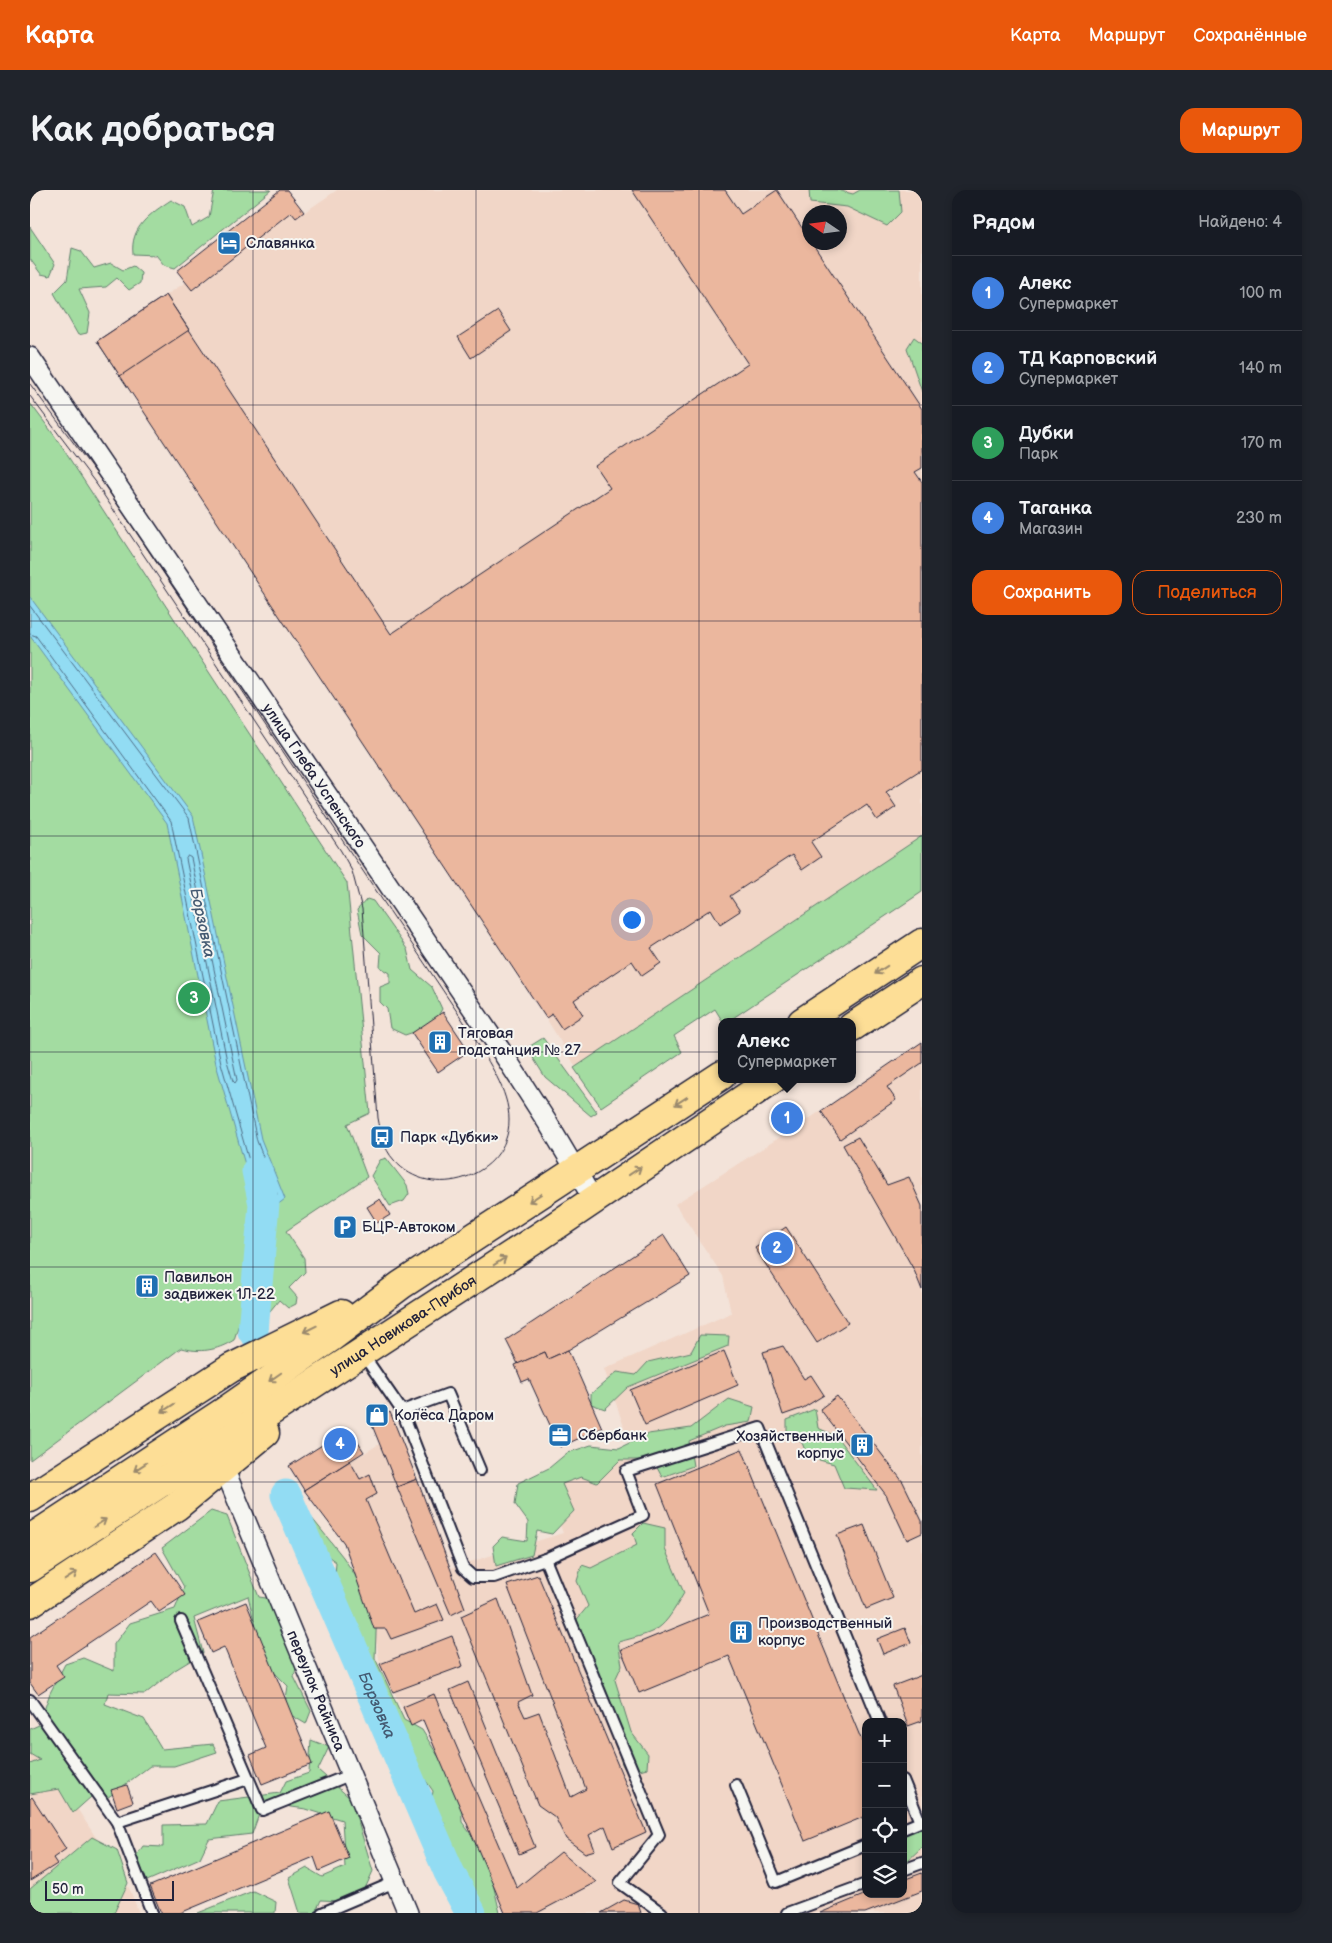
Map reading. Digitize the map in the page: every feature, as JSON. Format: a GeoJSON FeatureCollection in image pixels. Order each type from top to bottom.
{"type":"FeatureCollection","features":[{"type":"Feature","properties":{"kind":"main road"},"geometry":{"type":"LineString","coordinates":[[808,1018],[922,943]]}},
{"type":"Feature","properties":{"kind":"main road"},"geometry":{"type":"LineString","coordinates":[[856,1024],[922,980]]}},
{"type":"Feature","properties":{"kind":"main road","name":"улица Новикова-Прибоя"},"geometry":{"type":"LineString","coordinates":[[30,1539],[222,1413],[329,1339],[401,1285],[718,1077]]}},
{"type":"Feature","properties":{"kind":"main road","name":"улица Новикова-Прибоя"},"geometry":{"type":"LineString","coordinates":[[30,1568],[352,1359],[767,1083]]}},
{"type":"Feature","properties":{"kind":"main road"},"geometry":{"type":"LineString","coordinates":[[30,1498],[231,1368],[401,1285]]}},
{"type":"Feature","properties":{"kind":"main road"},"geometry":{"type":"LineString","coordinates":[[30,1603],[177,1506],[352,1359]]}},
{"type":"Feature","properties":{"kind":"street","name":"улица Глеба Успенского"},"geometry":{"type":"LineString","coordinates":[[30,357],[496,1044],[549,1125],[593,1199]]}},
{"type":"Feature","properties":{"kind":"street","name":"переулок Райниса"},"geometry":{"type":"LineString","coordinates":[[224,1468],[408,1913]]}},
{"type":"Feature","properties":{"kind":"lane"},"geometry":{"type":"LineString","coordinates":[[352,1359],[402,1411],[462,1568],[474,1577],[494,1577],[544,1559],[643,1515],[626,1471],[760,1428],[878,1718]]}},
{"type":"Feature","properties":{"kind":"lane"},"geometry":{"type":"LineString","coordinates":[[402,1411],[448,1394],[480,1470]]}},
{"type":"Feature","properties":{"kind":"lane"},"geometry":{"type":"LineString","coordinates":[[544,1559],[659,1835],[620,1883],[662,1913]]}},
{"type":"Feature","properties":{"kind":"lane"},"geometry":{"type":"LineString","coordinates":[[181,1621],[262,1810],[352,1774]]}},
{"type":"Feature","properties":{"kind":"lane"},"geometry":{"type":"LineString","coordinates":[[30,1700],[117,1822],[152,1913]]}},
{"type":"Feature","properties":{"kind":"lane"},"geometry":{"type":"LineString","coordinates":[[117,1822],[248,1779]]}},
{"type":"Feature","properties":{"kind":"lane"},"geometry":{"type":"LineString","coordinates":[[736,1785],[776,1882],[862,1847]]}},
{"type":"Feature","properties":{"kind":"lane"},"geometry":{"type":"LineString","coordinates":[[907,1790],[920,1822],[907,1827]]}},
{"type":"Feature","properties":{"kind":"lane"},"geometry":{"type":"LineString","coordinates":[[907,1869],[922,1863]]}},
{"type":"Feature","properties":{"kind":"lane"},"geometry":{"type":"LineString","coordinates":[[322,1912],[395,1882]]}},
{"type":"Feature","properties":{"kind":"lane"},"geometry":{"type":"LineString","coordinates":[[787,1913],[862,1885]]}},
{"type":"Feature","properties":{"kind":"shaded area"},"geometry":{"type":"Polygon","coordinates":[[[337,190],[922,190],[922,837],[576,1067],[546,1018],[97,341],[186,282],[193,290],[291,212],[296,218],[337,190]]]}},
{"type":"Feature","properties":{"kind":"shaded area"},"geometry":{"type":"Polygon","coordinates":[[[922,1042],[922,1913],[505,1913],[423,1721],[411,1726],[380,1664],[374,1629],[344,1543],[304,1490],[381,1443],[370,1413],[386,1403],[451,1568],[563,1533],[544,1484],[631,1447],[604,1369],[731,1313],[723,1276],[675,1204],[821,1111],[922,1042]]]}},
{"type":"Feature","properties":{"kind":"shaded area"},"geometry":{"type":"Polygon","coordinates":[[[30,1736],[130,1890],[139,1913],[30,1913],[30,1736]]]}},
{"type":"Feature","properties":{"kind":"green space"},"geometry":{"type":"Polygon","coordinates":[[[214,190],[271,190],[175,268],[164,265],[156,255],[133,254],[135,236],[138,229],[149,216],[171,200],[185,207],[192,227],[209,217],[214,190]]]}},
{"type":"Feature","properties":{"kind":"green space"},"geometry":{"type":"Polygon","coordinates":[[[809,190],[837,190],[853,194],[860,190],[899,190],[901,212],[887,226],[847,207],[847,205],[810,203],[809,190]]]}},
{"type":"Feature","properties":{"kind":"green space"},"geometry":{"type":"Polygon","coordinates":[[[30,227],[55,264],[50,276],[41,274],[30,259],[30,227]]]}},
{"type":"Feature","properties":{"kind":"green space"},"geometry":{"type":"Polygon","coordinates":[[[72,248],[81,251],[94,268],[111,263],[123,270],[133,266],[141,273],[140,283],[129,290],[117,278],[106,287],[79,289],[90,313],[87,333],[78,335],[54,293],[67,280],[72,248]]]}},
{"type":"Feature","properties":{"kind":"green space"},"geometry":{"type":"Polygon","coordinates":[[[914,337],[922,343],[922,392],[907,348],[914,337]]]}},
{"type":"Feature","properties":{"kind":"green space"},"geometry":{"type":"Polygon","coordinates":[[[30,403],[54,435],[347,883],[370,1113],[347,1124],[367,1177],[286,1231],[304,1258],[305,1272],[289,1288],[297,1297],[296,1304],[288,1308],[279,1300],[261,1322],[255,1325],[249,1319],[240,1320],[234,1340],[221,1347],[201,1351],[181,1348],[30,1460],[30,403]]]}},
{"type":"Feature","properties":{"kind":"green space"},"geometry":{"type":"Polygon","coordinates":[[[922,836],[922,892],[733,1018],[721,1018],[715,1009],[674,1036],[682,1052],[601,1107],[574,1068],[922,836]]]}},
{"type":"Feature","properties":{"kind":"green space"},"geometry":{"type":"Polygon","coordinates":[[[367,899],[373,901],[407,949],[412,970],[432,987],[442,1009],[432,1026],[405,1035],[390,1028],[387,1009],[380,1002],[380,987],[390,983],[390,973],[380,967],[381,953],[362,934],[357,910],[367,899]]]}},
{"type":"Feature","properties":{"kind":"green space"},"geometry":{"type":"Polygon","coordinates":[[[543,1038],[597,1112],[591,1116],[545,1077],[527,1048],[543,1038]]]}},
{"type":"Feature","properties":{"kind":"green space"},"geometry":{"type":"Polygon","coordinates":[[[386,1158],[407,1185],[409,1194],[404,1201],[390,1206],[371,1176],[380,1160],[386,1158]]]}},
{"type":"Feature","properties":{"kind":"green space"},"geometry":{"type":"Polygon","coordinates":[[[700,1335],[729,1336],[728,1346],[628,1387],[605,1409],[591,1404],[591,1394],[617,1372],[636,1375],[648,1362],[691,1352],[700,1335]]]}},
{"type":"Feature","properties":{"kind":"green space"},"geometry":{"type":"Polygon","coordinates":[[[729,1399],[754,1407],[751,1422],[725,1426],[689,1441],[693,1466],[662,1477],[653,1460],[620,1460],[597,1483],[581,1477],[562,1484],[574,1511],[552,1534],[537,1531],[532,1555],[496,1566],[493,1546],[502,1537],[527,1541],[528,1522],[515,1504],[518,1483],[549,1468],[567,1453],[591,1445],[619,1448],[648,1434],[691,1428],[729,1399]]]}},
{"type":"Feature","properties":{"kind":"green space"},"geometry":{"type":"Polygon","coordinates":[[[815,1409],[818,1428],[836,1436],[877,1490],[844,1488],[834,1464],[808,1457],[802,1443],[787,1432],[787,1420],[815,1409]]]}},
{"type":"Feature","properties":{"kind":"green space"},"geometry":{"type":"Polygon","coordinates":[[[299,1502],[343,1557],[377,1608],[375,1658],[404,1720],[422,1730],[461,1793],[462,1822],[486,1855],[500,1913],[480,1913],[447,1844],[445,1824],[431,1805],[433,1791],[400,1743],[380,1698],[367,1688],[350,1656],[360,1630],[335,1576],[336,1562],[292,1530],[279,1505],[299,1502]]]}},
{"type":"Feature","properties":{"kind":"green space"},"geometry":{"type":"Polygon","coordinates":[[[211,1511],[227,1516],[259,1597],[287,1601],[302,1643],[294,1677],[311,1711],[306,1724],[284,1711],[288,1686],[264,1662],[248,1596],[194,1618],[203,1653],[175,1670],[145,1694],[108,1693],[105,1704],[144,1719],[162,1749],[213,1744],[217,1752],[174,1766],[150,1766],[107,1798],[101,1788],[73,1813],[59,1789],[30,1794],[30,1764],[40,1760],[30,1754],[30,1729],[39,1725],[50,1693],[65,1664],[83,1658],[114,1671],[114,1644],[130,1623],[175,1609],[184,1587],[162,1548],[211,1511]]]}},
{"type":"Feature","properties":{"kind":"green space"},"geometry":{"type":"Polygon","coordinates":[[[643,1523],[665,1528],[665,1549],[684,1593],[659,1628],[652,1632],[618,1642],[622,1665],[615,1680],[631,1732],[648,1754],[647,1768],[628,1773],[622,1764],[617,1744],[582,1656],[569,1629],[588,1606],[577,1581],[582,1565],[591,1568],[637,1545],[633,1533],[643,1523]]]}},
{"type":"Feature","properties":{"kind":"green space"},"geometry":{"type":"Polygon","coordinates":[[[311,1740],[329,1747],[318,1770],[351,1799],[373,1871],[359,1902],[321,1900],[315,1913],[300,1913],[289,1878],[307,1868],[322,1877],[345,1867],[342,1820],[306,1809],[263,1803],[252,1834],[209,1839],[200,1858],[147,1881],[136,1856],[143,1846],[163,1847],[163,1825],[207,1824],[218,1801],[280,1793],[286,1781],[309,1773],[311,1740]]]}},
{"type":"Feature","properties":{"kind":"green space"},"geometry":{"type":"Polygon","coordinates":[[[922,1829],[922,1847],[907,1861],[907,1853],[907,1832],[922,1829]]]}},
{"type":"Feature","properties":{"kind":"green space"},"geometry":{"type":"Polygon","coordinates":[[[92,1837],[117,1850],[128,1883],[114,1913],[30,1913],[30,1889],[92,1837]]]}},
{"type":"Feature","properties":{"kind":"green space"},"geometry":{"type":"Polygon","coordinates":[[[253,1891],[276,1902],[275,1913],[198,1913],[253,1891]]]}},
{"type":"Feature","properties":{"kind":"water"},"geometry":{"type":"Polygon","coordinates":[[[30,597],[193,816],[261,1139],[285,1199],[268,1212],[259,1213],[216,1064],[167,823],[30,636],[30,597]]]}},
{"type":"Feature","properties":{"kind":"building","name":"Славянка"},"geometry":{"type":"Polygon","coordinates":[[[280,190],[287,190],[304,212],[296,218],[291,212],[192,290],[177,271],[280,190]]]}},
{"type":"Feature","properties":{"kind":"building"},"geometry":{"type":"Polygon","coordinates":[[[632,190],[725,190],[741,214],[777,190],[802,228],[802,250],[817,250],[922,409],[922,468],[915,472],[922,482],[922,769],[886,792],[896,807],[877,820],[867,805],[811,842],[821,857],[802,870],[792,855],[730,896],[740,911],[720,924],[711,909],[651,948],[661,963],[642,976],[632,961],[574,1000],[583,1015],[562,1029],[552,1014],[546,1018],[97,341],[166,295],[391,634],[610,488],[595,466],[748,364],[632,190]]]}},
{"type":"Feature","properties":{"kind":"building"},"geometry":{"type":"Polygon","coordinates":[[[166,295],[189,330],[120,376],[97,341],[166,295]]]}},
{"type":"Feature","properties":{"kind":"building"},"geometry":{"type":"Polygon","coordinates":[[[498,311],[511,331],[471,358],[458,337],[498,311]]]}},
{"type":"Feature","properties":{"kind":"building","name":"Тяговая подстанция № 27"},"geometry":{"type":"Polygon","coordinates":[[[443,1012],[469,1051],[438,1072],[412,1033],[443,1012]]]}},
{"type":"Feature","properties":{"kind":"building"},"geometry":{"type":"Polygon","coordinates":[[[922,1042],[922,1063],[887,1087],[896,1100],[840,1139],[821,1111],[922,1042]]]}},
{"type":"Feature","properties":{"kind":"building"},"geometry":{"type":"Polygon","coordinates":[[[795,1106],[801,1116],[778,1130],[773,1120],[795,1106]]]}},
{"type":"Feature","properties":{"kind":"building"},"geometry":{"type":"Polygon","coordinates":[[[858,1137],[887,1185],[909,1177],[922,1206],[922,1290],[914,1270],[843,1145],[858,1137]]]}},
{"type":"Feature","properties":{"kind":"building"},"geometry":{"type":"Polygon","coordinates":[[[380,1199],[390,1215],[377,1223],[367,1207],[380,1199]]]}},
{"type":"Feature","properties":{"kind":"building"},"geometry":{"type":"Polygon","coordinates":[[[786,1227],[848,1323],[817,1343],[755,1248],[786,1227]]]}},
{"type":"Feature","properties":{"kind":"building"},"geometry":{"type":"Polygon","coordinates":[[[664,1235],[690,1276],[568,1350],[548,1359],[545,1352],[518,1364],[506,1340],[664,1235]]]}},
{"type":"Feature","properties":{"kind":"building","name":"Павильон задвижек 1Л-22"},"geometry":{"type":"Polygon","coordinates":[[[148,1276],[157,1289],[145,1297],[136,1284],[148,1276]]]}},
{"type":"Feature","properties":{"kind":"building"},"geometry":{"type":"Polygon","coordinates":[[[783,1346],[804,1379],[811,1375],[824,1395],[803,1408],[783,1415],[763,1352],[783,1346]]]}},
{"type":"Feature","properties":{"kind":"building"},"geometry":{"type":"Polygon","coordinates":[[[568,1350],[602,1428],[560,1447],[529,1379],[522,1382],[515,1365],[545,1352],[548,1359],[568,1350]]]}},
{"type":"Feature","properties":{"kind":"building"},"geometry":{"type":"Polygon","coordinates":[[[724,1351],[738,1385],[645,1425],[630,1390],[724,1351]]]}},
{"type":"Feature","properties":{"kind":"building","name":"Хозяйственный корпус"},"geometry":{"type":"Polygon","coordinates":[[[837,1396],[903,1482],[922,1521],[922,1533],[907,1540],[886,1495],[820,1409],[837,1396]]]}},
{"type":"Feature","properties":{"kind":"building"},"geometry":{"type":"Polygon","coordinates":[[[390,1412],[417,1479],[397,1487],[372,1425],[390,1412]]]}},
{"type":"Feature","properties":{"kind":"building"},"geometry":{"type":"Polygon","coordinates":[[[349,1428],[364,1452],[304,1490],[289,1466],[349,1428]]]}},
{"type":"Feature","properties":{"kind":"building","name":"Производственный корпус"},"geometry":{"type":"Polygon","coordinates":[[[742,1449],[862,1741],[862,1818],[805,1841],[729,1656],[639,1693],[621,1650],[709,1614],[657,1484],[742,1449]]]}},
{"type":"Feature","properties":{"kind":"building"},"geometry":{"type":"Polygon","coordinates":[[[350,1461],[360,1479],[370,1474],[377,1494],[366,1500],[414,1614],[437,1604],[444,1620],[391,1639],[386,1629],[374,1629],[344,1543],[304,1490],[350,1461]]]}},
{"type":"Feature","properties":{"kind":"building"},"geometry":{"type":"Polygon","coordinates":[[[417,1479],[465,1608],[451,1615],[397,1487],[417,1479]]]}},
{"type":"Feature","properties":{"kind":"building"},"geometry":{"type":"Polygon","coordinates":[[[864,1525],[893,1598],[866,1609],[837,1535],[864,1525]]]}},
{"type":"Feature","properties":{"kind":"building"},"geometry":{"type":"Polygon","coordinates":[[[156,1552],[185,1595],[159,1612],[151,1601],[56,1665],[64,1677],[38,1694],[30,1683],[30,1637],[156,1552]]]}},
{"type":"Feature","properties":{"kind":"building"},"geometry":{"type":"Polygon","coordinates":[[[538,1575],[646,1832],[613,1847],[605,1826],[589,1835],[595,1850],[585,1853],[566,1839],[555,1817],[538,1805],[461,1616],[498,1599],[532,1695],[518,1702],[525,1717],[539,1712],[571,1797],[586,1789],[507,1585],[538,1575]]]}},
{"type":"Feature","properties":{"kind":"building"},"geometry":{"type":"Polygon","coordinates":[[[246,1602],[312,1764],[262,1784],[250,1755],[266,1748],[224,1647],[211,1653],[198,1622],[246,1602]]]}},
{"type":"Feature","properties":{"kind":"building"},"geometry":{"type":"Polygon","coordinates":[[[905,1628],[911,1643],[883,1654],[877,1639],[905,1628]]]}},
{"type":"Feature","properties":{"kind":"building"},"geometry":{"type":"Polygon","coordinates":[[[452,1636],[463,1666],[393,1692],[380,1664],[452,1636]]]}},
{"type":"Feature","properties":{"kind":"building"},"geometry":{"type":"Polygon","coordinates":[[[922,1675],[922,1721],[908,1726],[907,1718],[905,1718],[893,1686],[922,1675]]]}},
{"type":"Feature","properties":{"kind":"building"},"geometry":{"type":"Polygon","coordinates":[[[468,1682],[535,1847],[519,1854],[450,1690],[468,1682]]]}},
{"type":"Feature","properties":{"kind":"building"},"geometry":{"type":"Polygon","coordinates":[[[434,1694],[517,1888],[561,1852],[596,1882],[537,1913],[505,1913],[423,1720],[411,1726],[403,1707],[434,1694]]]}},
{"type":"Feature","properties":{"kind":"building"},"geometry":{"type":"Polygon","coordinates":[[[127,1785],[133,1802],[117,1808],[111,1790],[127,1785]]]}},
{"type":"Feature","properties":{"kind":"building"},"geometry":{"type":"Polygon","coordinates":[[[32,1797],[66,1849],[53,1858],[57,1864],[30,1881],[30,1799],[32,1797]]]}},
{"type":"Feature","properties":{"kind":"building"},"geometry":{"type":"Polygon","coordinates":[[[329,1811],[349,1858],[319,1871],[314,1857],[180,1913],[161,1913],[150,1886],[329,1811]]]}},
{"type":"Feature","properties":{"kind":"building"},"geometry":{"type":"Polygon","coordinates":[[[922,1873],[922,1891],[907,1897],[907,1879],[922,1873]]]}},
{"type":"Feature","properties":{"kind":"building"},"geometry":{"type":"Polygon","coordinates":[[[862,1896],[862,1898],[904,1898],[865,1913],[820,1913],[862,1896]]]}},
{"type":"Feature","properties":{"kind":"building"},"geometry":{"type":"Polygon","coordinates":[[[624,1900],[638,1904],[641,1913],[601,1913],[624,1900]]]}},
{"type":"Feature","properties":{"kind":"waterway","name":"Борзовка"},"geometry":{"type":"LineString","coordinates":[[253,1331],[264,1204],[257,1171]]}},
{"type":"Feature","properties":{"kind":"waterway","name":"Борзовка"},"geometry":{"type":"LineString","coordinates":[[286,1495],[449,1872],[471,1913]]}},
{"type":"Feature","properties":{"kind":"tram line"},"geometry":{"type":"LineString","coordinates":[[30,384],[104,484],[474,1037],[491,1066],[506,1098],[509,1120],[506,1140],[496,1156],[482,1169],[465,1178],[446,1181],[427,1180],[409,1173],[394,1160],[387,1150],[378,1118],[362,909],[352,871],[341,851],[97,485],[30,396]]}},
{"type":"Feature","properties":{"kind":"place","name":"Славянка"},"geometry":{"type":"Point","coordinates":[229,243]}},
{"type":"Feature","properties":{"kind":"place","name":"Дубки"},"geometry":{"type":"Point","coordinates":[194,998]}},
{"type":"Feature","properties":{"kind":"place","name":"Тяговая подстанция № 27"},"geometry":{"type":"Point","coordinates":[440,1042]}},
{"type":"Feature","properties":{"kind":"place","name":"Алекс"},"geometry":{"type":"Point","coordinates":[787,1118]}},
{"type":"Feature","properties":{"kind":"place","name":"Парк «Дубки»"},"geometry":{"type":"Point","coordinates":[382,1137]}},
{"type":"Feature","properties":{"kind":"place","name":"БЦР-Автоком"},"geometry":{"type":"Point","coordinates":[345,1227]}},
{"type":"Feature","properties":{"kind":"place","name":"ТД Карповский"},"geometry":{"type":"Point","coordinates":[777,1248]}},
{"type":"Feature","properties":{"kind":"place","name":"Павильон задвижек 1Л-22"},"geometry":{"type":"Point","coordinates":[147,1286]}},
{"type":"Feature","properties":{"kind":"place","name":"Колёса Даром"},"geometry":{"type":"Point","coordinates":[377,1415]}},
{"type":"Feature","properties":{"kind":"place","name":"Сбербанк"},"geometry":{"type":"Point","coordinates":[560,1435]}},
{"type":"Feature","properties":{"kind":"place","name":"Таганка"},"geometry":{"type":"Point","coordinates":[340,1444]}},
{"type":"Feature","properties":{"kind":"place","name":"Хозяйственный корпус"},"geometry":{"type":"Point","coordinates":[862,1445]}},
{"type":"Feature","properties":{"kind":"place","name":"Производственный корпус"},"geometry":{"type":"Point","coordinates":[741,1632]}}]}
